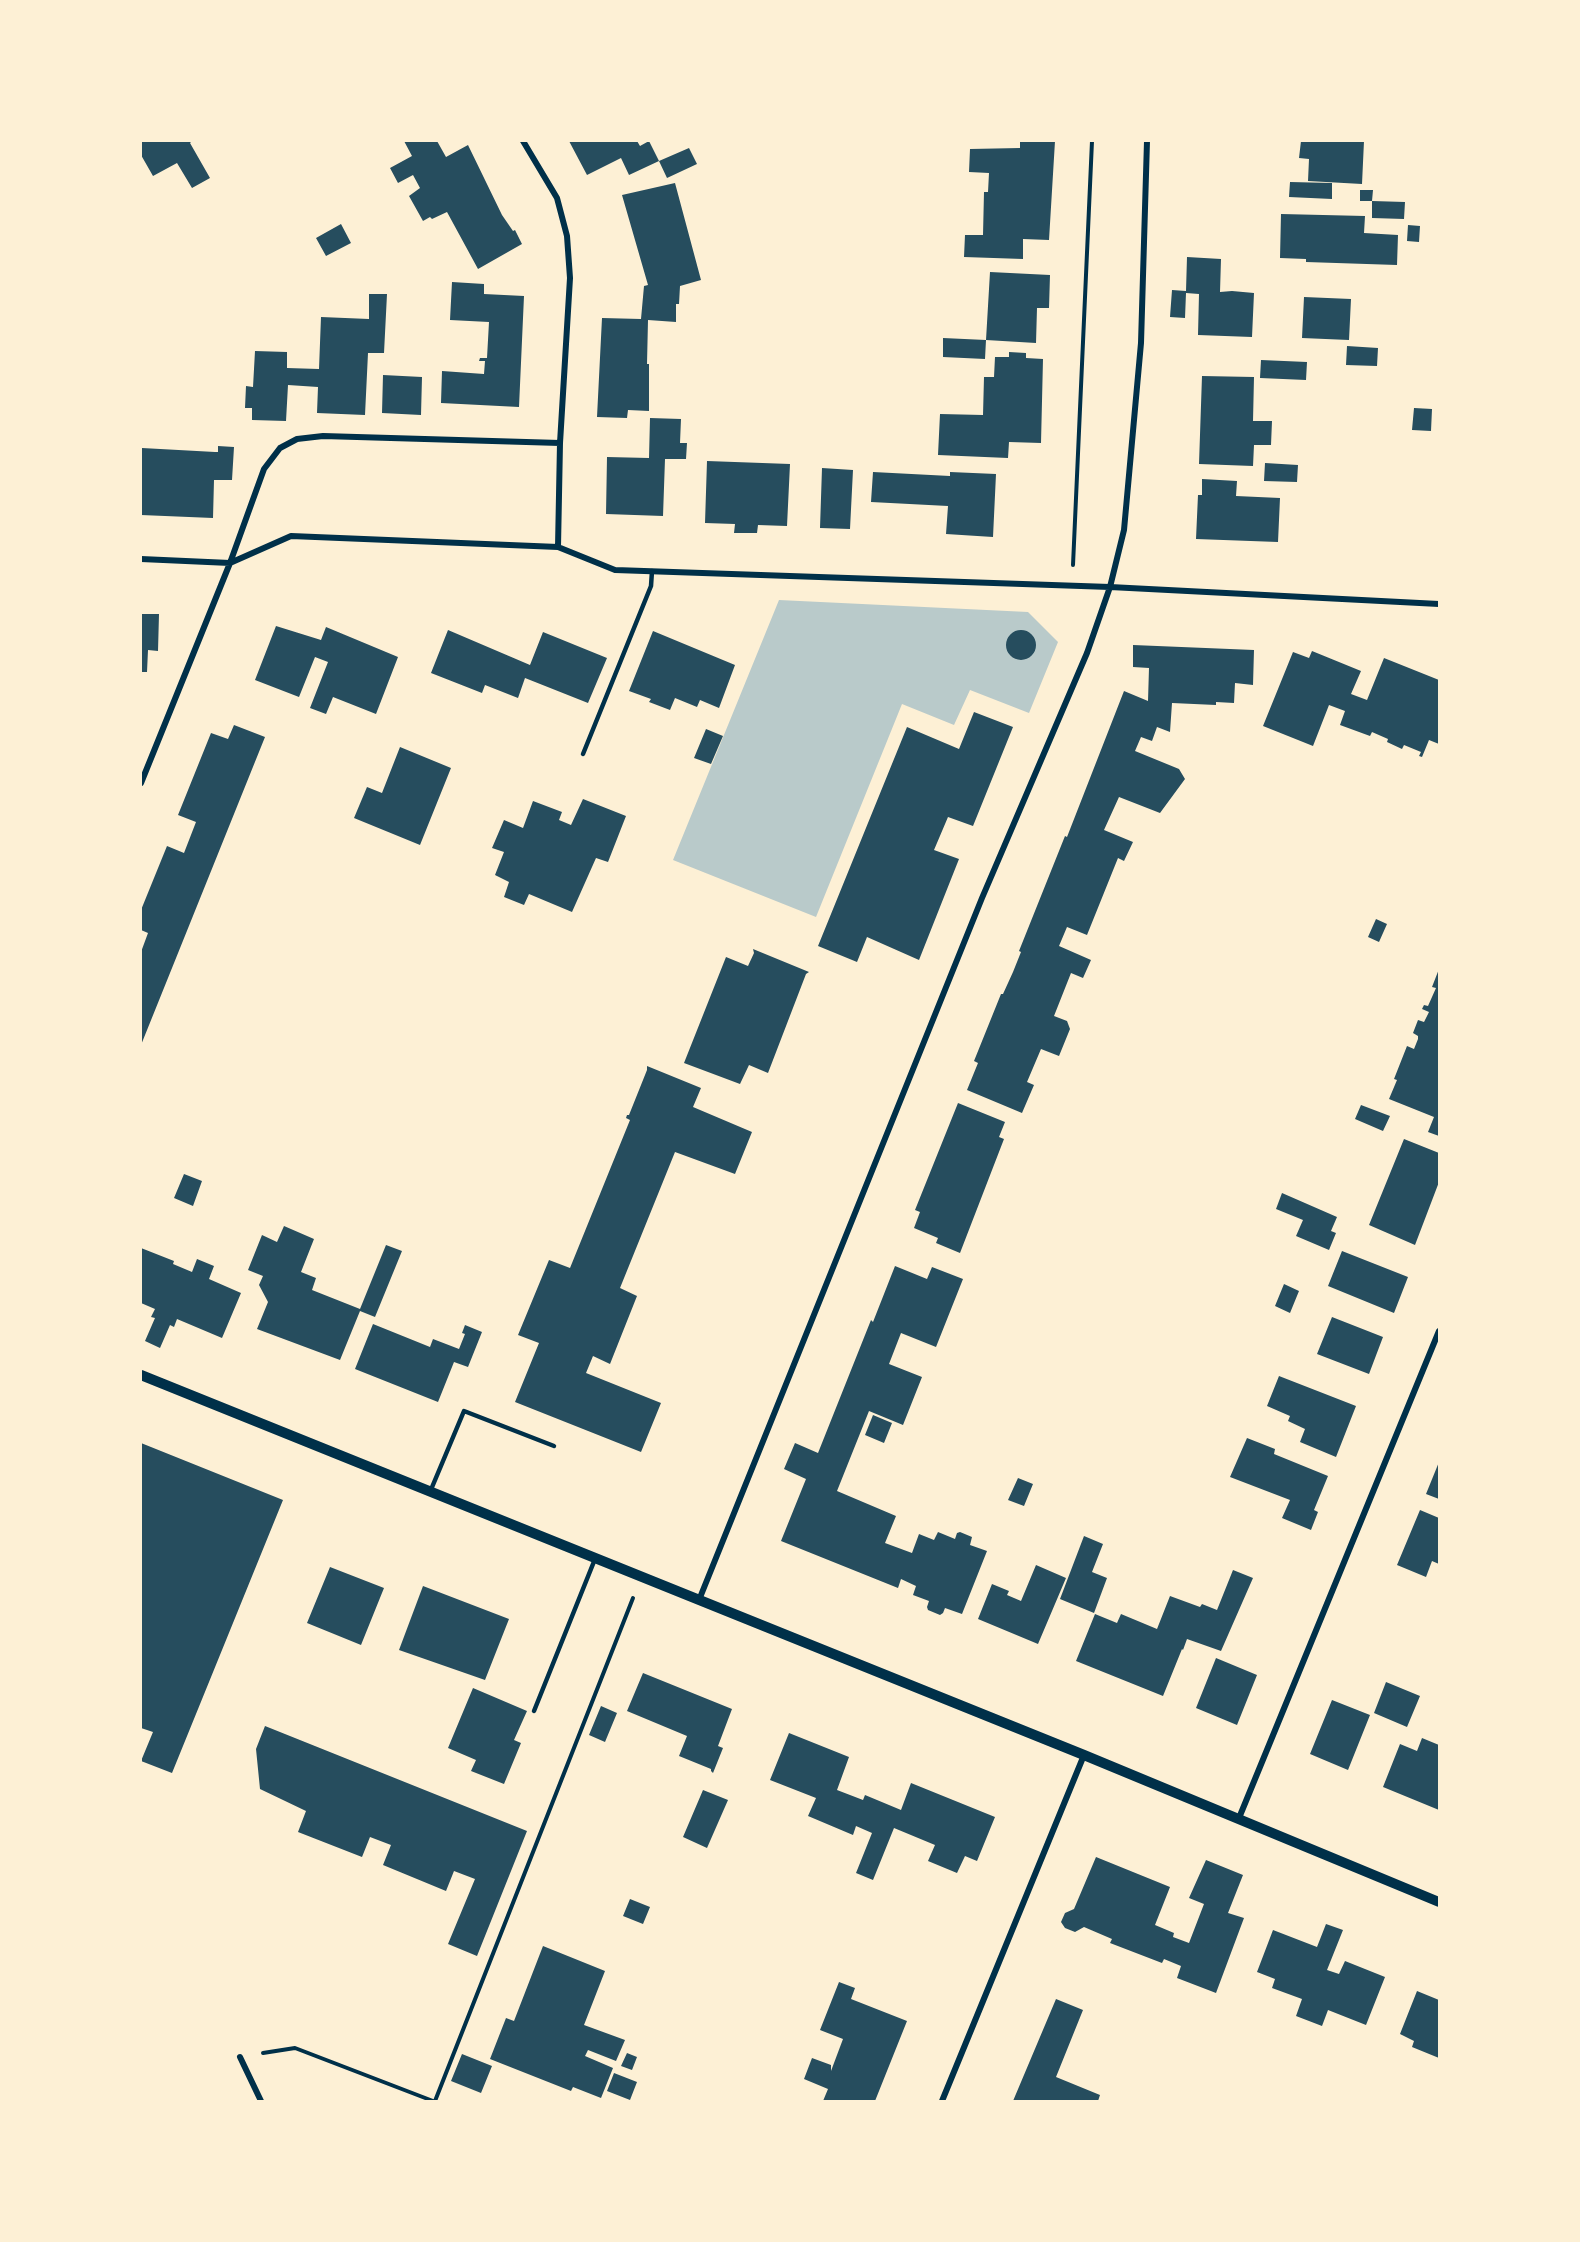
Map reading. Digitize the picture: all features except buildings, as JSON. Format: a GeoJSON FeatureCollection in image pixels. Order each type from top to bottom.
{"type":"FeatureCollection","features":[{"type":"Feature","properties":{"kind":"street"},"geometry":{"type":"LineString","coordinates":[[523,141],[557,198],[567,236],[570,278],[560,443],[558,547]]}},
{"type":"Feature","properties":{"kind":"street"},"geometry":{"type":"LineString","coordinates":[[699,1601],[978,909],[1087,653],[1110,587],[1124,530],[1141,344],[1147,141]]}},
{"type":"Feature","properties":{"kind":"street"},"geometry":{"type":"LineString","coordinates":[[141,783],[230,563],[264,469],[280,448],[297,439],[323,436],[560,443]]}},
{"type":"Feature","properties":{"kind":"street"},"geometry":{"type":"LineString","coordinates":[[141,559],[230,563],[291,536],[558,547],[615,570],[1110,587],[1439,604]]}},
{"type":"Feature","properties":{"kind":"street"},"geometry":{"type":"LineString","coordinates":[[1239,1818],[1439,1331]]}},
{"type":"Feature","properties":{"kind":"street"},"geometry":{"type":"LineString","coordinates":[[141,1375],[1084,1755],[1439,1902]]}},
{"type":"Feature","properties":{"kind":"street"},"geometry":{"type":"LineString","coordinates":[[942,2101],[1084,1755]]}},
{"type":"Feature","properties":{"kind":"street"},"geometry":{"type":"LineString","coordinates":[[240,2057],[261,2101]]}},
{"type":"Feature","properties":{"kind":"lane"},"geometry":{"type":"LineString","coordinates":[[584,754],[651,586],[652,571]]}},
{"type":"Feature","properties":{"kind":"lane"},"geometry":{"type":"LineString","coordinates":[[430,1492],[464,1411],[554,1446]]}},
{"type":"Feature","properties":{"kind":"lane"},"geometry":{"type":"LineString","coordinates":[[534,1711],[595,1559]]}},
{"type":"Feature","properties":{"kind":"path"},"geometry":{"type":"LineString","coordinates":[[1072,586],[1092,141]]}},
{"type":"Feature","properties":{"kind":"path"},"geometry":{"type":"LineString","coordinates":[[240,2057],[295,2048],[434,2101],[642,1578]]}},
{"type":"Feature","properties":{"kind":"shaded area"},"geometry":{"type":"Polygon","coordinates":[[[779,600],[1028,612],[1058,642],[1029,713],[970,690],[954,725],[902,704],[816,917],[673,860],[779,600]]]}}]}
